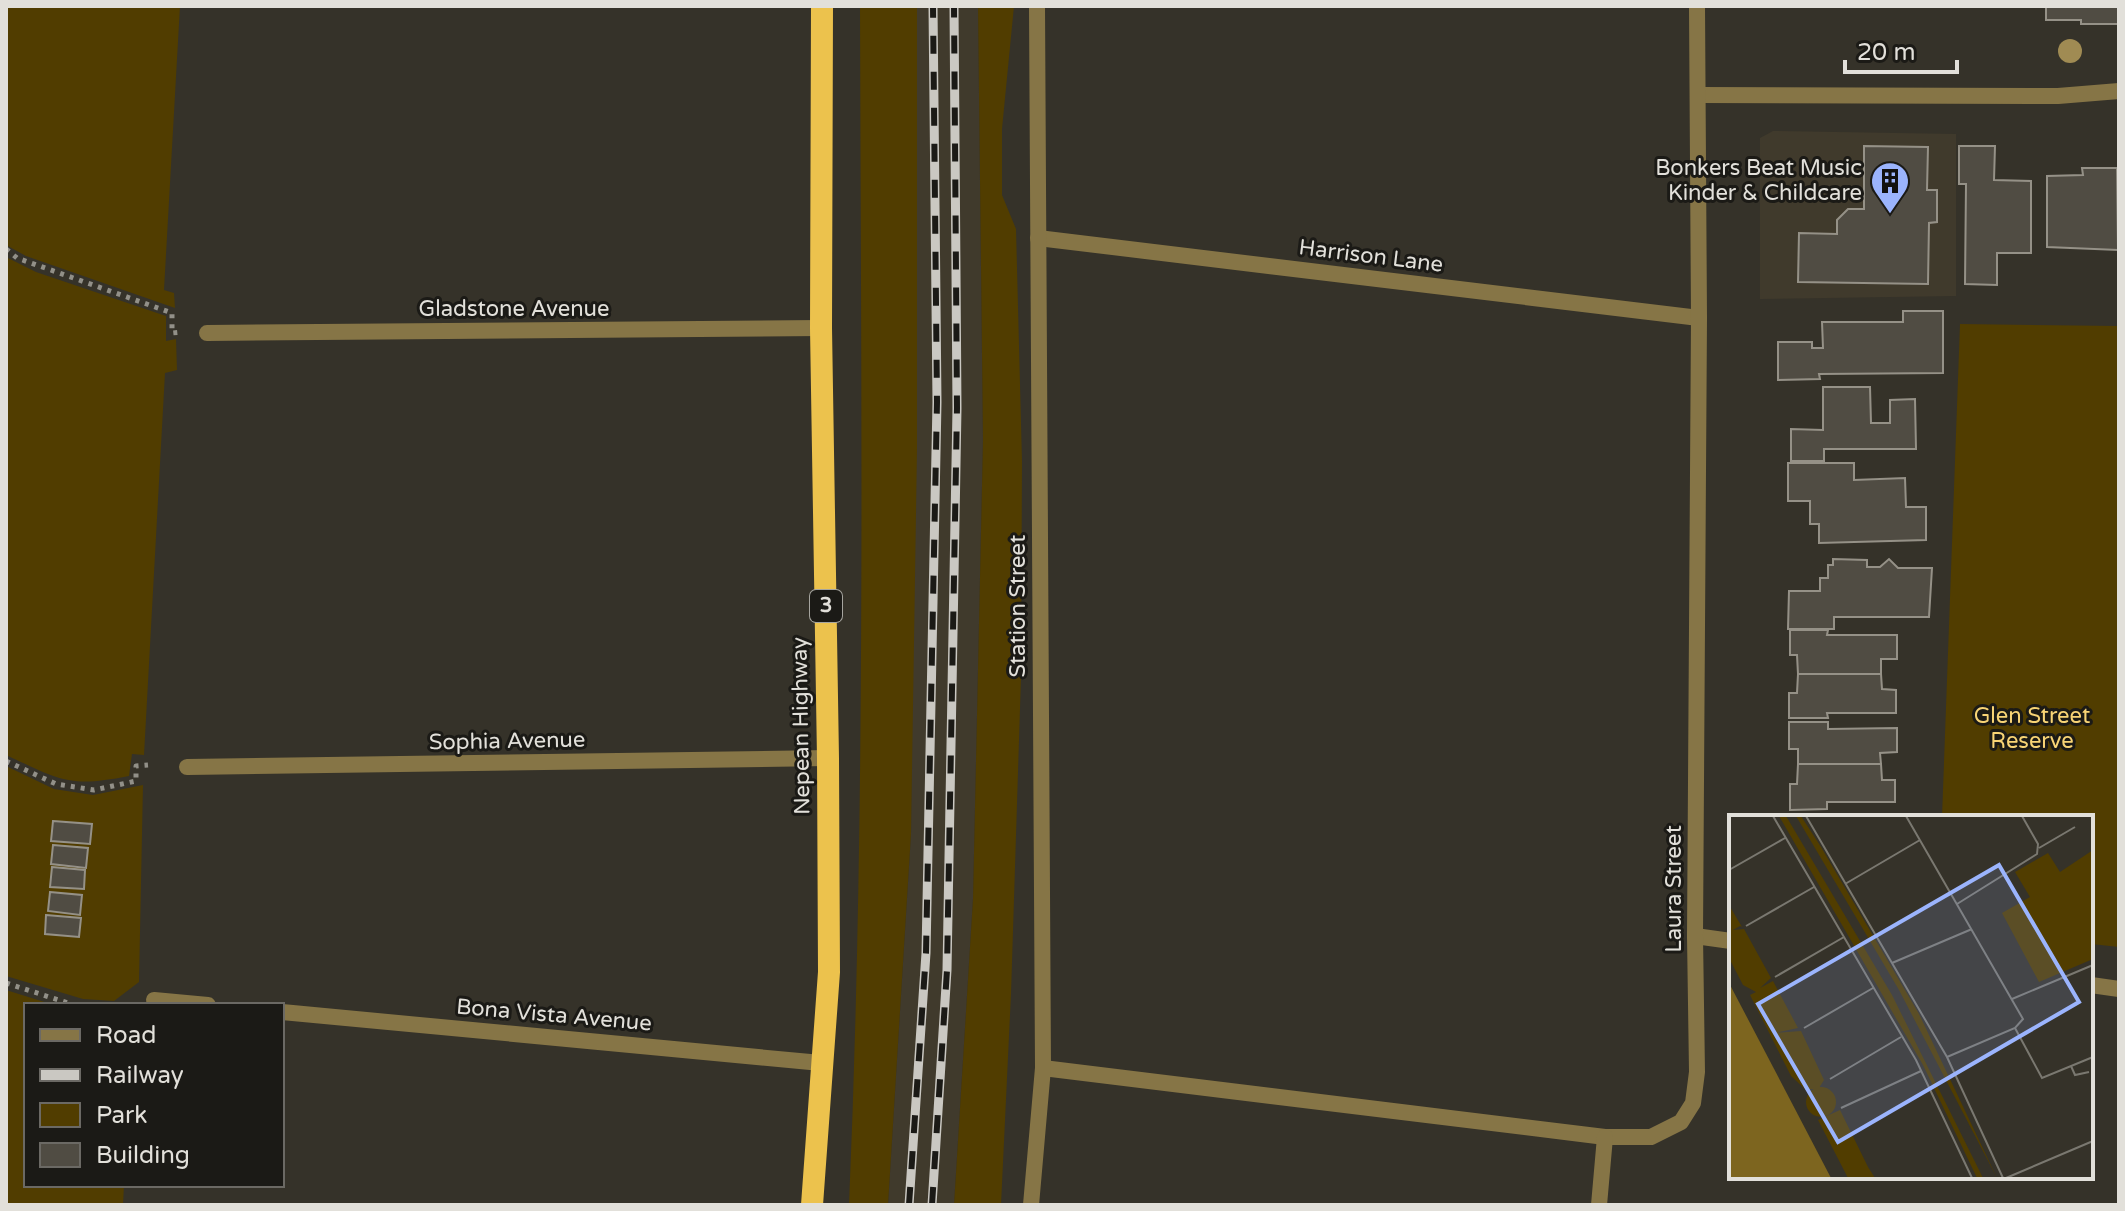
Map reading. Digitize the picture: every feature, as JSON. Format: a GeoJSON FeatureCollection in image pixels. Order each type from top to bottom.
{"type":"FeatureCollection","features":[{"type":"Feature","properties":{"kind":"highway","name":"Nepean Highway"},"geometry":{"type":"LineString","coordinates":[[812,1205],[829,972],[821,328],[822,6]]}},
{"type":"Feature","properties":{"kind":"street","name":"Station Street"},"geometry":{"type":"LineString","coordinates":[[1031,1205],[1043,1068],[1037,6]]}},
{"type":"Feature","properties":{"kind":"street","name":"Laura Street"},"geometry":{"type":"LineString","coordinates":[[1043,1068],[1605,1137],[1651,1137],[1681,1122],[1693,1103],[1697,1072],[1697,6]]}},
{"type":"Feature","properties":{"kind":"street"},"geometry":{"type":"LineString","coordinates":[[1698,95],[2058,96],[2119,91]]}},
{"type":"Feature","properties":{"kind":"street","name":"Harrison Lane"},"geometry":{"type":"LineString","coordinates":[[1038,238],[1699,318]]}},
{"type":"Feature","properties":{"kind":"street","name":"Gladstone Avenue"},"geometry":{"type":"LineString","coordinates":[[207,333],[821,328]]}},
{"type":"Feature","properties":{"kind":"street","name":"Sophia Avenue"},"geometry":{"type":"LineString","coordinates":[[187,767],[828,758]]}},
{"type":"Feature","properties":{"kind":"street"},"geometry":{"type":"LineString","coordinates":[[1695,936],[1729,941]]}},
{"type":"Feature","properties":{"kind":"street"},"geometry":{"type":"LineString","coordinates":[[2093,985],[2119,989]]}},
{"type":"Feature","properties":{"kind":"street"},"geometry":{"type":"LineString","coordinates":[[154,1000],[186,1003]]}},
{"type":"Feature","properties":{"kind":"street","name":"Bona Vista Avenue"},"geometry":{"type":"LineString","coordinates":[[284,1012],[821,1063]]}},
{"type":"Feature","properties":{"kind":"street"},"geometry":{"type":"LineString","coordinates":[[1599,1205],[1605,1137]]}},
{"type":"Feature","properties":{"kind":"path"},"geometry":{"type":"LineString","coordinates":[[6,249],[17,258],[172,313],[172,333],[183,332]]}},
{"type":"Feature","properties":{"kind":"path"},"geometry":{"type":"LineString","coordinates":[[6,761],[56,784],[94,790],[136,781],[136,766],[148,765]]}},
{"type":"Feature","properties":{"kind":"path"},"geometry":{"type":"LineString","coordinates":[[6,983],[68,1003]]}},
{"type":"Feature","properties":{"kind":"shaded area"},"geometry":{"type":"Polygon","coordinates":[[[917,6],[978,6],[983,440],[973,899],[954,1205],[888,1205],[911,834],[917,6]]]}},
{"type":"Feature","properties":{"kind":"shaded area"},"geometry":{"type":"Polygon","coordinates":[[[1773,131],[1956,134],[1956,296],[1760,299],[1760,138],[1773,131]]]}},
{"type":"Feature","properties":{"kind":"green space"},"geometry":{"type":"Polygon","coordinates":[[[6,6],[180,6],[164,290],[174,293],[175,308],[26,256],[6,245],[6,6]]]}},
{"type":"Feature","properties":{"kind":"green space"},"geometry":{"type":"Polygon","coordinates":[[[860,6],[917,6],[917,449],[911,834],[888,1205],[849,1205],[860,756],[860,6]]]}},
{"type":"Feature","properties":{"kind":"green space"},"geometry":{"type":"Polygon","coordinates":[[[978,6],[1014,6],[1002,129],[1002,195],[1016,229],[1022,461],[1021,677],[1001,1205],[954,1205],[973,899],[983,440],[978,6]]]}},
{"type":"Feature","properties":{"kind":"green space"},"geometry":{"type":"Polygon","coordinates":[[[6,257],[36,272],[166,316],[166,341],[176,339],[177,370],[165,373],[144,755],[132,754],[129,776],[92,781],[65,779],[6,755],[6,257]]]}},
{"type":"Feature","properties":{"kind":"green space","name":"Glen Street Reserve"},"geometry":{"type":"Polygon","coordinates":[[[1960,324],[2119,326],[2119,947],[2093,944],[2093,815],[1942,815],[1960,324]]]}},
{"type":"Feature","properties":{"kind":"green space"},"geometry":{"type":"Polygon","coordinates":[[[6,766],[54,789],[93,795],[143,785],[139,982],[114,1001],[83,999],[6,976],[6,766]]]}},
{"type":"Feature","properties":{"kind":"green space"},"geometry":{"type":"Polygon","coordinates":[[[6,990],[48,1003],[24,1003],[24,1187],[124,1187],[123,1205],[6,1205],[6,990]]]}},
{"type":"Feature","properties":{"kind":"building"},"geometry":{"type":"Polygon","coordinates":[[[2046,6],[2119,6],[2119,24],[2046,20],[2046,6]]]}},
{"type":"Feature","properties":{"kind":"building","name":"Bonkers Beat Music Kinder & Childcare"},"geometry":{"type":"Polygon","coordinates":[[[1864,146],[1928,147],[1927,190],[1937,190],[1937,222],[1929,223],[1928,284],[1798,282],[1799,233],[1837,234],[1837,220],[1848,209],[1864,209],[1864,146]]]}},
{"type":"Feature","properties":{"kind":"building"},"geometry":{"type":"Polygon","coordinates":[[[1959,146],[1995,146],[1994,180],[2031,181],[2031,253],[1997,253],[1997,285],[1965,284],[1966,184],[1959,184],[1959,146]]]}},
{"type":"Feature","properties":{"kind":"building"},"geometry":{"type":"Polygon","coordinates":[[[2082,168],[2117,168],[2118,250],[2047,247],[2047,176],[2083,175],[2082,168]]]}},
{"type":"Feature","properties":{"kind":"building"},"geometry":{"type":"Polygon","coordinates":[[[1903,311],[1943,311],[1943,373],[1819,374],[1820,379],[1778,380],[1778,342],[1812,342],[1812,348],[1823,348],[1822,322],[1903,322],[1903,311]]]}},
{"type":"Feature","properties":{"kind":"building"},"geometry":{"type":"Polygon","coordinates":[[[1823,387],[1870,387],[1871,423],[1890,423],[1890,400],[1915,399],[1916,449],[1824,449],[1824,461],[1791,461],[1791,429],[1823,430],[1823,387]]]}},
{"type":"Feature","properties":{"kind":"building"},"geometry":{"type":"Polygon","coordinates":[[[1788,463],[1854,463],[1854,480],[1905,478],[1906,507],[1926,507],[1926,540],[1819,543],[1819,524],[1810,524],[1810,501],[1788,501],[1788,463]]]}},
{"type":"Feature","properties":{"kind":"building"},"geometry":{"type":"Polygon","coordinates":[[[1833,559],[1867,560],[1867,567],[1880,567],[1889,559],[1898,568],[1932,568],[1929,617],[1834,617],[1834,629],[1788,629],[1789,591],[1820,591],[1820,578],[1828,578],[1828,565],[1833,565],[1833,559]]]}},
{"type":"Feature","properties":{"kind":"building"},"geometry":{"type":"Polygon","coordinates":[[[1790,630],[1828,630],[1827,635],[1897,635],[1897,659],[1881,659],[1881,674],[1798,674],[1797,655],[1790,655],[1790,630]]]}},
{"type":"Feature","properties":{"kind":"building"},"geometry":{"type":"Polygon","coordinates":[[[1798,674],[1881,674],[1882,689],[1896,690],[1896,713],[1827,713],[1828,718],[1789,718],[1789,693],[1797,693],[1798,674]]]}},
{"type":"Feature","properties":{"kind":"building"},"geometry":{"type":"Polygon","coordinates":[[[1789,722],[1828,722],[1828,729],[1897,728],[1897,752],[1880,753],[1881,764],[1798,764],[1798,749],[1789,749],[1789,722]]]}},
{"type":"Feature","properties":{"kind":"building"},"geometry":{"type":"Polygon","coordinates":[[[1798,764],[1881,764],[1882,780],[1895,780],[1895,802],[1827,802],[1827,809],[1790,810],[1790,784],[1797,784],[1798,764]]]}},
{"type":"Feature","properties":{"kind":"building"},"geometry":{"type":"Polygon","coordinates":[[[53,821],[92,824],[90,844],[51,841],[53,821]]]}},
{"type":"Feature","properties":{"kind":"building"},"geometry":{"type":"Polygon","coordinates":[[[53,845],[88,848],[86,868],[51,864],[53,845]]]}},
{"type":"Feature","properties":{"kind":"building"},"geometry":{"type":"Polygon","coordinates":[[[52,867],[85,870],[84,889],[50,887],[52,867]]]}},
{"type":"Feature","properties":{"kind":"building"},"geometry":{"type":"Polygon","coordinates":[[[50,892],[82,895],[80,915],[48,911],[50,892]]]}},
{"type":"Feature","properties":{"kind":"building"},"geometry":{"type":"Polygon","coordinates":[[[46,915],[81,918],[79,937],[45,934],[46,915]]]}},
{"type":"Feature","properties":{"kind":"railway"},"geometry":{"type":"LineString","coordinates":[[909,1205],[926,953],[937,402],[933,6]]}},
{"type":"Feature","properties":{"kind":"railway"},"geometry":{"type":"LineString","coordinates":[[932,1205],[947,970],[957,408],[954,6]]}},
{"type":"Feature","properties":{"kind":"place","name":"Bonkers Beat Music Kinder & Childcare"},"geometry":{"type":"Point","coordinates":[1890,215]}}]}
